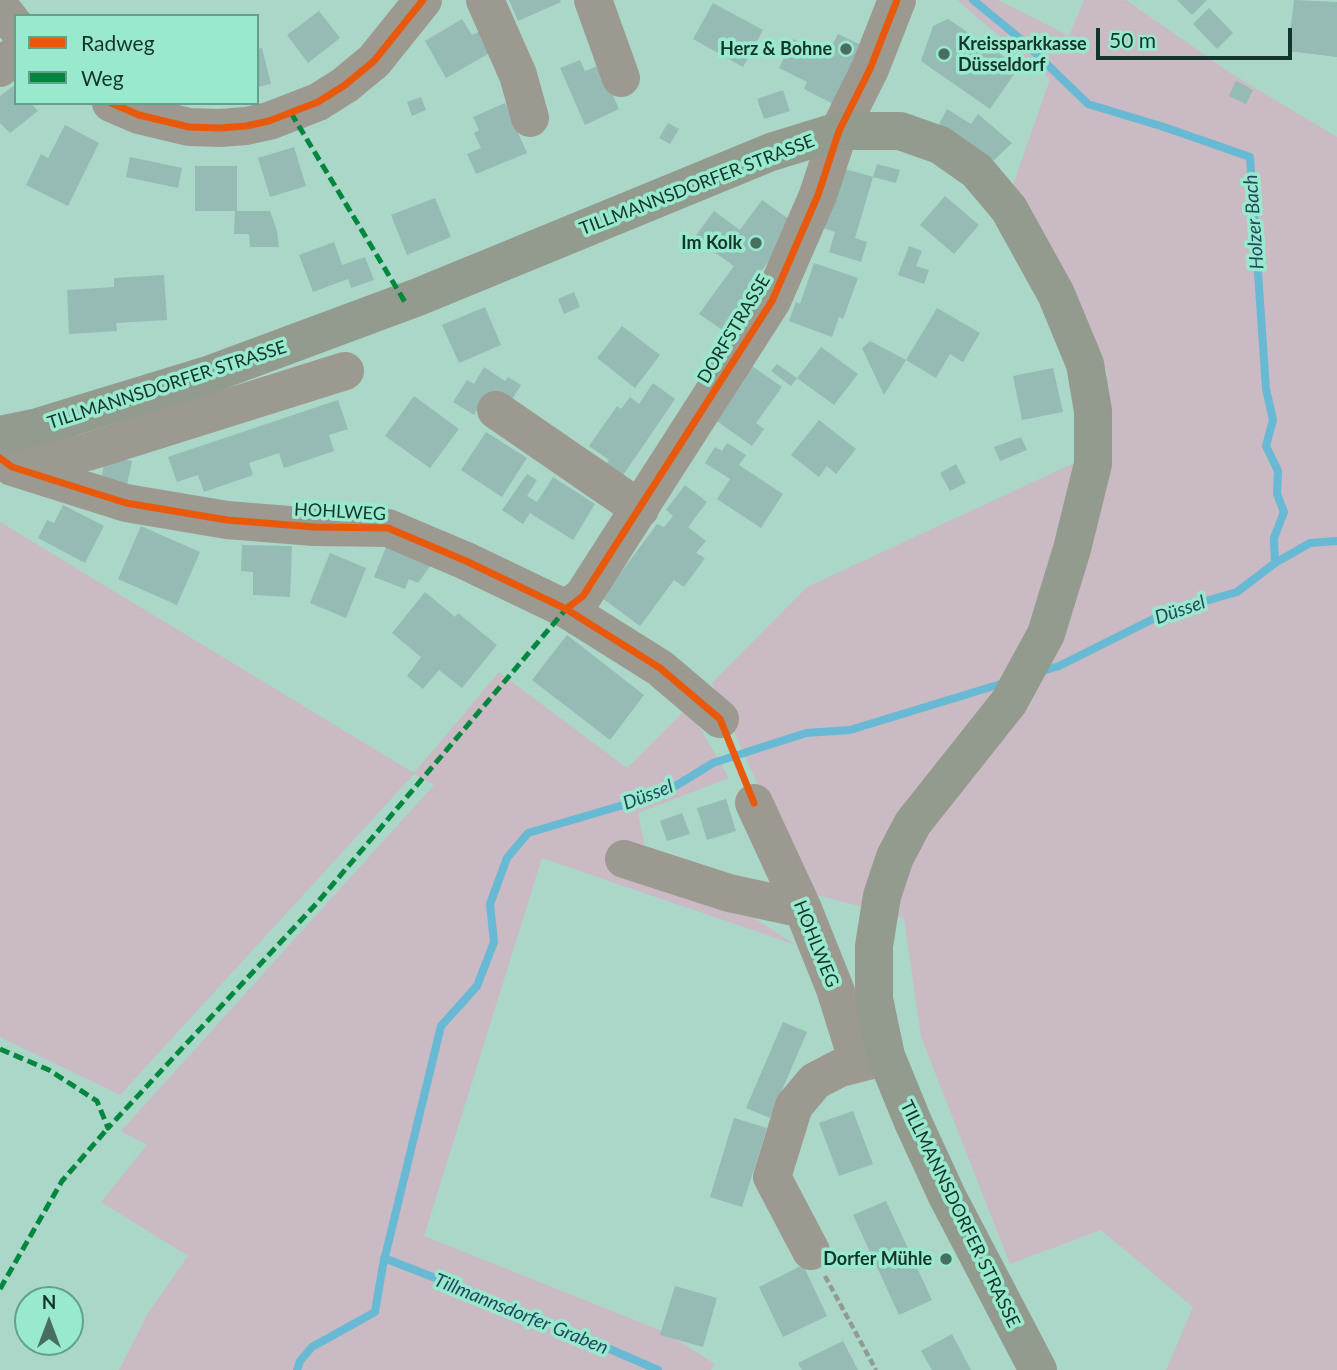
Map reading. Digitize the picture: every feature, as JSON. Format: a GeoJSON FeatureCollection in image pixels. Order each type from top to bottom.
{"type":"FeatureCollection","features":[{"type":"Feature","properties":{"kind":"main road","name":"TILLMANNSDORFER STRASSE"},"geometry":{"type":"LineString","coordinates":[[4,453],[38,427],[208,375],[418,298],[771,152],[839,131],[900,131],[940,145],[977,172],[1009,209],[1056,295],[1085,364],[1093,411],[1093,464],[1072,549],[1046,634],[1009,702],[913,823],[895,857],[882,896],[874,946],[872,1059],[913,1122],[947,1196],[1038,1370]]}},
{"type":"Feature","properties":{"kind":"street"},"geometry":{"type":"LineString","coordinates":[[116,105],[139,115],[189,127],[233,127],[269,121],[318,102],[345,85],[373,61],[423,0]]}},
{"type":"Feature","properties":{"kind":"street"},"geometry":{"type":"LineString","coordinates":[[485,0],[518,75],[530,118]]}},
{"type":"Feature","properties":{"kind":"street"},"geometry":{"type":"LineString","coordinates":[[593,0],[621,78]]}},
{"type":"Feature","properties":{"kind":"street","name":"DORFSTRASSE"},"geometry":{"type":"LineString","coordinates":[[566,609],[583,596],[772,301],[818,195],[839,131],[870,69],[897,0]]}},
{"type":"Feature","properties":{"kind":"street"},"geometry":{"type":"LineString","coordinates":[[0,7],[14,24]]}},
{"type":"Feature","properties":{"kind":"street"},"geometry":{"type":"LineString","coordinates":[[0,68],[14,56]]}},
{"type":"Feature","properties":{"kind":"street"},"geometry":{"type":"LineString","coordinates":[[4,453],[87,452],[345,371]]}},
{"type":"Feature","properties":{"kind":"street"},"geometry":{"type":"LineString","coordinates":[[496,410],[640,509]]}},
{"type":"Feature","properties":{"kind":"street","name":"HOHLWEG"},"geometry":{"type":"LineString","coordinates":[[4,453],[126,503],[226,520],[314,527],[388,528],[466,561],[566,609],[660,668],[720,719]]}},
{"type":"Feature","properties":{"kind":"street","name":"HOHLWEG"},"geometry":{"type":"LineString","coordinates":[[754,803],[803,909],[835,989],[872,1059]]}},
{"type":"Feature","properties":{"kind":"street"},"geometry":{"type":"LineString","coordinates":[[624,859],[729,892],[803,909]]}},
{"type":"Feature","properties":{"kind":"street"},"geometry":{"type":"LineString","coordinates":[[811,1251],[772,1177],[794,1106],[815,1081],[840,1068],[872,1059]]}},
{"type":"Feature","properties":{"kind":"path"},"geometry":{"type":"LineString","coordinates":[[811,1251],[876,1370]]}},
{"type":"Feature","properties":{"kind":"shaded area"},"geometry":{"type":"Polygon","coordinates":[[[957,0],[998,0],[1069,36],[1084,0],[1126,0],[1235,76],[1337,137],[1337,1370],[1166,1370],[1193,1307],[1101,1230],[1010,1264],[921,1037],[904,918],[806,892],[712,683],[807,587],[1072,464],[1111,464],[1107,372],[1073,299],[1013,185],[1050,79],[957,0]]]}},
{"type":"Feature","properties":{"kind":"shaded area"},"geometry":{"type":"Polygon","coordinates":[[[0,522],[414,773],[499,672],[627,768],[688,707],[729,778],[638,813],[645,848],[796,945],[542,858],[424,1236],[667,1333],[715,1364],[711,1370],[119,1370],[148,1313],[188,1256],[101,1202],[147,1145],[121,1131],[434,785],[414,774],[120,1095],[0,1037],[0,522]]]}},
{"type":"Feature","properties":{"kind":"building"},"geometry":{"type":"Polygon","coordinates":[[[509,0],[560,0],[561,2],[518,21],[509,0]]]}},
{"type":"Feature","properties":{"kind":"building"},"geometry":{"type":"Polygon","coordinates":[[[1177,0],[1207,0],[1192,15],[1177,0]]]}},
{"type":"Feature","properties":{"kind":"building"},"geometry":{"type":"Polygon","coordinates":[[[1294,0],[1337,2],[1337,57],[1288,51],[1294,0]]]}},
{"type":"Feature","properties":{"kind":"building"},"geometry":{"type":"Polygon","coordinates":[[[713,3],[763,30],[743,67],[693,39],[713,3]]]}},
{"type":"Feature","properties":{"kind":"building"},"geometry":{"type":"Polygon","coordinates":[[[1209,8],[1233,33],[1217,49],[1193,24],[1209,8]]]}},
{"type":"Feature","properties":{"kind":"building"},"geometry":{"type":"Polygon","coordinates":[[[319,11],[340,38],[308,63],[287,35],[319,11]]]}},
{"type":"Feature","properties":{"kind":"building"},"geometry":{"type":"Polygon","coordinates":[[[462,19],[472,35],[485,29],[495,50],[446,78],[425,41],[462,19]]]}},
{"type":"Feature","properties":{"kind":"building"},"geometry":{"type":"Polygon","coordinates":[[[948,19],[1019,67],[990,109],[921,61],[933,26],[948,19]]]}},
{"type":"Feature","properties":{"kind":"building"},"geometry":{"type":"Polygon","coordinates":[[[838,34],[863,46],[833,104],[804,89],[807,82],[779,68],[793,39],[821,53],[823,49],[829,52],[838,34]]]}},
{"type":"Feature","properties":{"kind":"building"},"geometry":{"type":"Polygon","coordinates":[[[262,48],[271,84],[259,87],[259,49],[262,48]]]}},
{"type":"Feature","properties":{"kind":"building"},"geometry":{"type":"Polygon","coordinates":[[[580,60],[585,71],[605,63],[610,89],[619,109],[585,125],[560,68],[580,60]]]}},
{"type":"Feature","properties":{"kind":"building"},"geometry":{"type":"Polygon","coordinates":[[[1236,81],[1253,90],[1246,104],[1229,96],[1236,81]]]}},
{"type":"Feature","properties":{"kind":"building"},"geometry":{"type":"Polygon","coordinates":[[[14,86],[14,105],[33,105],[38,111],[10,133],[0,123],[0,96],[14,86]]]}},
{"type":"Feature","properties":{"kind":"building"},"geometry":{"type":"Polygon","coordinates":[[[783,90],[790,111],[764,119],[757,99],[783,90]]]}},
{"type":"Feature","properties":{"kind":"building"},"geometry":{"type":"Polygon","coordinates":[[[421,97],[426,110],[412,116],[407,102],[421,97]]]}},
{"type":"Feature","properties":{"kind":"building"},"geometry":{"type":"Polygon","coordinates":[[[505,103],[527,153],[476,174],[467,154],[481,148],[474,133],[479,130],[473,117],[505,103]]]}},
{"type":"Feature","properties":{"kind":"building"},"geometry":{"type":"Polygon","coordinates":[[[947,109],[971,124],[978,114],[1012,143],[991,163],[962,138],[939,124],[947,109]]]}},
{"type":"Feature","properties":{"kind":"building"},"geometry":{"type":"Polygon","coordinates":[[[668,123],[679,129],[670,144],[659,138],[668,123]]]}},
{"type":"Feature","properties":{"kind":"building"},"geometry":{"type":"Polygon","coordinates":[[[65,125],[99,143],[68,206],[26,185],[41,154],[48,158],[65,125]]]}},
{"type":"Feature","properties":{"kind":"building"},"geometry":{"type":"Polygon","coordinates":[[[294,147],[306,186],[270,197],[258,158],[294,147]]]}},
{"type":"Feature","properties":{"kind":"building"},"geometry":{"type":"Polygon","coordinates":[[[130,157],[182,168],[178,188],[126,177],[130,157]]]}},
{"type":"Feature","properties":{"kind":"building"},"geometry":{"type":"Polygon","coordinates":[[[877,164],[900,170],[896,183],[873,177],[877,164]]]}},
{"type":"Feature","properties":{"kind":"building"},"geometry":{"type":"Polygon","coordinates":[[[195,166],[237,166],[237,211],[270,211],[279,247],[250,247],[249,234],[234,234],[235,211],[195,211],[195,166]]]}},
{"type":"Feature","properties":{"kind":"building"},"geometry":{"type":"Polygon","coordinates":[[[835,166],[873,177],[855,238],[867,242],[861,262],[829,252],[835,232],[817,226],[835,166]]]}},
{"type":"Feature","properties":{"kind":"building"},"geometry":{"type":"Polygon","coordinates":[[[945,196],[979,225],[954,254],[920,225],[945,196]]]}},
{"type":"Feature","properties":{"kind":"building"},"geometry":{"type":"Polygon","coordinates":[[[435,198],[451,237],[407,255],[391,215],[435,198]]]}},
{"type":"Feature","properties":{"kind":"building"},"geometry":{"type":"Polygon","coordinates":[[[762,200],[796,224],[754,281],[768,291],[734,338],[699,314],[734,266],[694,238],[714,211],[740,230],[762,200]]]}},
{"type":"Feature","properties":{"kind":"building"},"geometry":{"type":"Polygon","coordinates":[[[334,242],[342,265],[365,257],[374,280],[351,288],[348,279],[313,292],[299,255],[334,242]]]}},
{"type":"Feature","properties":{"kind":"building"},"geometry":{"type":"Polygon","coordinates":[[[909,246],[922,251],[916,266],[929,270],[924,284],[898,275],[909,246]]]}},
{"type":"Feature","properties":{"kind":"building"},"geometry":{"type":"Polygon","coordinates":[[[814,263],[858,278],[843,319],[839,317],[832,337],[789,321],[796,302],[800,304],[814,263]]]}},
{"type":"Feature","properties":{"kind":"building"},"geometry":{"type":"Polygon","coordinates":[[[164,275],[167,320],[116,323],[117,331],[69,334],[67,290],[114,287],[114,278],[164,275]]]}},
{"type":"Feature","properties":{"kind":"building"},"geometry":{"type":"Polygon","coordinates":[[[574,292],[580,307],[564,314],[558,299],[574,292]]]}},
{"type":"Feature","properties":{"kind":"building"},"geometry":{"type":"Polygon","coordinates":[[[485,307],[501,345],[459,363],[442,325],[485,307]]]}},
{"type":"Feature","properties":{"kind":"building"},"geometry":{"type":"Polygon","coordinates":[[[937,308],[980,333],[963,362],[950,354],[936,378],[906,360],[937,308]]]}},
{"type":"Feature","properties":{"kind":"building"},"geometry":{"type":"Polygon","coordinates":[[[622,326],[660,355],[635,388],[597,358],[622,326]]]}},
{"type":"Feature","properties":{"kind":"building"},"geometry":{"type":"Polygon","coordinates":[[[870,341],[906,360],[884,395],[862,348],[870,341]]]}},
{"type":"Feature","properties":{"kind":"building"},"geometry":{"type":"Polygon","coordinates":[[[821,347],[858,374],[834,405],[797,378],[821,347]]]}},
{"type":"Feature","properties":{"kind":"building"},"geometry":{"type":"Polygon","coordinates":[[[777,364],[797,378],[791,386],[771,371],[777,364]]]}},
{"type":"Feature","properties":{"kind":"building"},"geometry":{"type":"Polygon","coordinates":[[[752,366],[782,387],[756,423],[764,429],[752,446],[714,419],[752,366]]]}},
{"type":"Feature","properties":{"kind":"building"},"geometry":{"type":"Polygon","coordinates":[[[484,367],[505,381],[508,377],[521,385],[508,406],[480,405],[474,415],[453,402],[467,380],[474,384],[484,367]]]}},
{"type":"Feature","properties":{"kind":"building"},"geometry":{"type":"Polygon","coordinates":[[[1053,368],[1063,412],[1022,420],[1013,376],[1053,368]]]}},
{"type":"Feature","properties":{"kind":"building"},"geometry":{"type":"Polygon","coordinates":[[[653,383],[675,399],[619,481],[603,470],[609,460],[589,446],[617,406],[621,409],[630,397],[639,404],[653,383]]]}},
{"type":"Feature","properties":{"kind":"building"},"geometry":{"type":"Polygon","coordinates":[[[414,396],[459,429],[430,468],[385,436],[414,396]]]}},
{"type":"Feature","properties":{"kind":"building"},"geometry":{"type":"Polygon","coordinates":[[[338,400],[348,429],[329,435],[334,451],[284,468],[279,453],[249,463],[253,475],[204,492],[198,475],[177,482],[168,457],[338,400]]]}},
{"type":"Feature","properties":{"kind":"building"},"geometry":{"type":"Polygon","coordinates":[[[819,420],[856,449],[836,474],[827,466],[819,477],[791,455],[819,420]]]}},
{"type":"Feature","properties":{"kind":"building"},"geometry":{"type":"Polygon","coordinates":[[[486,432],[527,458],[502,497],[461,470],[486,432]]]}},
{"type":"Feature","properties":{"kind":"building"},"geometry":{"type":"Polygon","coordinates":[[[1021,437],[1027,450],[1000,461],[994,447],[1021,437]]]}},
{"type":"Feature","properties":{"kind":"building"},"geometry":{"type":"Polygon","coordinates":[[[727,443],[746,455],[739,465],[783,494],[761,528],[717,499],[730,479],[705,463],[715,447],[722,451],[727,443]]]}},
{"type":"Feature","properties":{"kind":"building"},"geometry":{"type":"Polygon","coordinates":[[[106,455],[132,461],[126,490],[100,484],[106,455]]]}},
{"type":"Feature","properties":{"kind":"building"},"geometry":{"type":"Polygon","coordinates":[[[956,464],[966,483],[950,491],[940,473],[956,464]]]}},
{"type":"Feature","properties":{"kind":"building"},"geometry":{"type":"Polygon","coordinates":[[[527,474],[537,480],[527,496],[537,502],[553,477],[595,504],[573,540],[530,513],[523,524],[502,510],[527,474]]]}},
{"type":"Feature","properties":{"kind":"building"},"geometry":{"type":"Polygon","coordinates":[[[685,485],[707,502],[688,527],[706,541],[696,553],[705,558],[684,587],[674,580],[640,626],[602,598],[657,524],[664,527],[673,516],[666,510],[685,485]]]}},
{"type":"Feature","properties":{"kind":"building"},"geometry":{"type":"Polygon","coordinates":[[[63,505],[104,526],[85,563],[38,538],[47,520],[54,523],[63,505]]]}},
{"type":"Feature","properties":{"kind":"building"},"geometry":{"type":"Polygon","coordinates":[[[141,526],[200,552],[177,605],[118,579],[141,526]]]}},
{"type":"Feature","properties":{"kind":"building"},"geometry":{"type":"Polygon","coordinates":[[[242,545],[292,546],[290,597],[253,595],[253,572],[241,571],[242,545]]]}},
{"type":"Feature","properties":{"kind":"building"},"geometry":{"type":"Polygon","coordinates":[[[386,547],[431,565],[418,583],[409,579],[405,589],[374,577],[386,547]]]}},
{"type":"Feature","properties":{"kind":"building"},"geometry":{"type":"Polygon","coordinates":[[[330,553],[366,568],[346,618],[310,603],[330,553]]]}},
{"type":"Feature","properties":{"kind":"building"},"geometry":{"type":"Polygon","coordinates":[[[425,592],[455,617],[458,613],[497,645],[462,688],[439,670],[423,689],[407,676],[421,657],[392,633],[425,592]]]}},
{"type":"Feature","properties":{"kind":"building"},"geometry":{"type":"Polygon","coordinates":[[[567,635],[644,695],[610,740],[532,680],[567,635]]]}},
{"type":"Feature","properties":{"kind":"building"},"geometry":{"type":"Polygon","coordinates":[[[726,799],[736,831],[707,840],[697,808],[726,799]]]}},
{"type":"Feature","properties":{"kind":"building"},"geometry":{"type":"Polygon","coordinates":[[[682,813],[690,834],[667,841],[660,821],[682,813]]]}},
{"type":"Feature","properties":{"kind":"building"},"geometry":{"type":"Polygon","coordinates":[[[783,1022],[807,1032],[770,1118],[746,1108],[783,1022]]]}},
{"type":"Feature","properties":{"kind":"building"},"geometry":{"type":"Polygon","coordinates":[[[853,1111],[873,1164],[839,1176],[819,1123],[853,1111]]]}},
{"type":"Feature","properties":{"kind":"building"},"geometry":{"type":"Polygon","coordinates":[[[734,1118],[767,1128],[742,1207],[710,1197],[734,1118]]]}},
{"type":"Feature","properties":{"kind":"building"},"geometry":{"type":"Polygon","coordinates":[[[886,1201],[932,1300],[899,1315],[853,1215],[886,1201]]]}},
{"type":"Feature","properties":{"kind":"building"},"geometry":{"type":"Polygon","coordinates":[[[803,1265],[827,1316],[783,1337],[759,1287],[803,1265]]]}},
{"type":"Feature","properties":{"kind":"building"},"geometry":{"type":"Polygon","coordinates":[[[675,1286],[717,1298],[703,1347],[660,1335],[675,1286]]]}},
{"type":"Feature","properties":{"kind":"building"},"geometry":{"type":"Polygon","coordinates":[[[952,1334],[971,1370],[932,1370],[921,1351],[952,1334]]]}},
{"type":"Feature","properties":{"kind":"building"},"geometry":{"type":"Polygon","coordinates":[[[843,1341],[858,1370],[802,1370],[798,1363],[843,1341]]]}},
{"type":"Feature","properties":{"kind":"waterway","name":"Holzer Bach"},"geometry":{"type":"LineString","coordinates":[[973,0],[1023,41],[1088,104],[1250,157],[1266,389],[1273,420],[1266,446],[1278,471],[1277,494],[1284,512],[1274,538],[1275,563]]}},
{"type":"Feature","properties":{"kind":"waterway","name":"Düssel"},"geometry":{"type":"LineString","coordinates":[[1039,672],[1059,666],[1167,612],[1237,592],[1275,563],[1310,543],[1337,541]]}},
{"type":"Feature","properties":{"kind":"waterway","name":"Düssel"},"geometry":{"type":"LineString","coordinates":[[297,1370],[300,1361],[312,1347],[375,1312],[383,1265],[441,1026],[477,986],[494,942],[490,904],[507,858],[528,833],[664,793],[713,763],[806,733],[850,730],[1004,683]]}},
{"type":"Feature","properties":{"kind":"waterway","name":"Tillmannsdorfer Graben"},"geometry":{"type":"LineString","coordinates":[[384,1258],[538,1318],[658,1370]]}},
{"type":"Feature","properties":{"kind":"marked path"},"geometry":{"type":"LineString","coordinates":[[291,113],[405,302]]}},
{"type":"Feature","properties":{"kind":"marked path"},"geometry":{"type":"LineString","coordinates":[[0,1049],[49,1070],[97,1101],[108,1128],[317,903],[566,609]]}},
{"type":"Feature","properties":{"kind":"marked path"},"geometry":{"type":"LineString","coordinates":[[0,1289],[62,1181],[108,1128]]}},
{"type":"Feature","properties":{"kind":"cycle path"},"geometry":{"type":"LineString","coordinates":[[116,105],[139,115],[189,127],[220,128],[269,121],[318,102],[345,85],[374,61],[423,0]]}},
{"type":"Feature","properties":{"kind":"cycle path"},"geometry":{"type":"LineString","coordinates":[[566,609],[583,596],[772,301],[818,195],[839,131],[870,69],[897,0]]}},
{"type":"Feature","properties":{"kind":"cycle path"},"geometry":{"type":"LineString","coordinates":[[0,458],[12,467],[126,503],[227,520],[314,527],[388,528],[466,561],[566,609],[660,668],[720,719],[754,803]]}},
{"type":"Feature","properties":{"kind":"place","name":"Herz & Bohne"},"geometry":{"type":"Point","coordinates":[846,49]}},
{"type":"Feature","properties":{"kind":"place","name":"Kreissparkkasse Düsseldorf"},"geometry":{"type":"Point","coordinates":[944,54]}},
{"type":"Feature","properties":{"kind":"place","name":"Im Kolk"},"geometry":{"type":"Point","coordinates":[756,243]}},
{"type":"Feature","properties":{"kind":"place","name":"Dorfer Mühle"},"geometry":{"type":"Point","coordinates":[946,1259]}}]}
